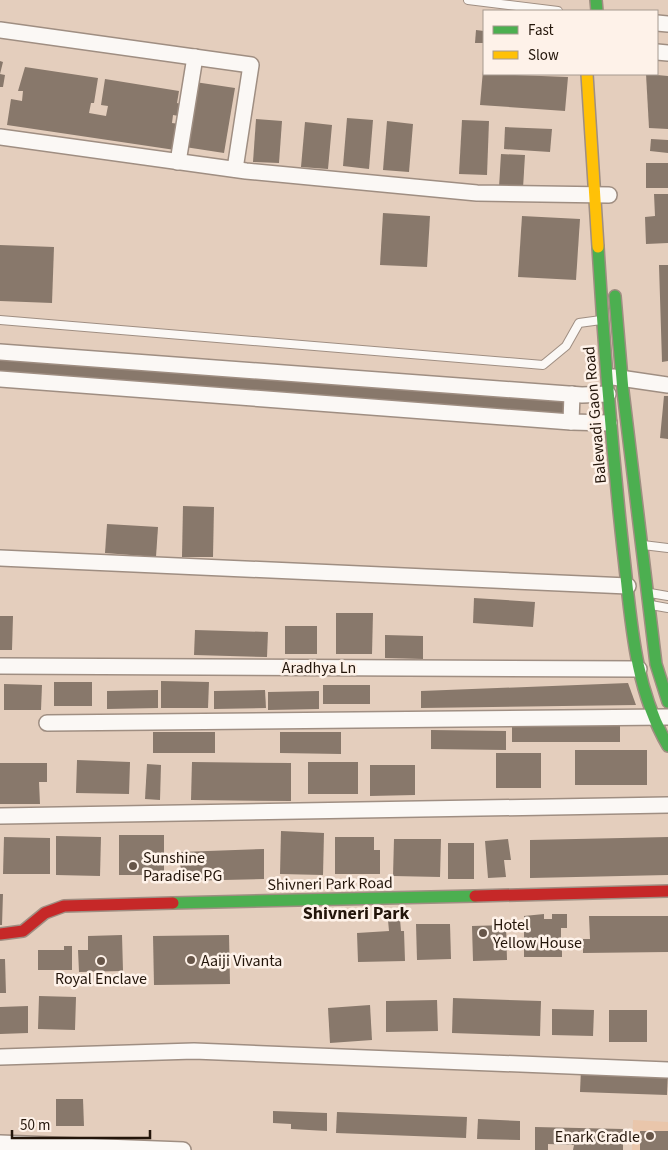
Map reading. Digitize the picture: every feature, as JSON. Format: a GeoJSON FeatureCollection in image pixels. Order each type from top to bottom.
{"type":"FeatureCollection","features":[{"type":"Feature","properties":{"kind":"main road","name":"Balewadi Gaon Road"},"geometry":{"type":"LineString","coordinates":[[587,75],[606,196],[602,320],[609,423],[638,669],[661,717],[668,746]]}},
{"type":"Feature","properties":{"kind":"main road","name":"Balewadi Gaon Road"},"geometry":{"type":"LineString","coordinates":[[614,287],[622,379],[656,664],[668,702]]}},
{"type":"Feature","properties":{"kind":"main road","name":"Shivneri Park Road"},"geometry":{"type":"LineString","coordinates":[[0,934],[23,931],[45,913],[64,906],[668,891]]}},
{"type":"Feature","properties":{"kind":"street"},"geometry":{"type":"LineString","coordinates":[[0,30],[251,65],[235,169]]}},
{"type":"Feature","properties":{"kind":"street"},"geometry":{"type":"LineString","coordinates":[[178,162],[195,57]]}},
{"type":"Feature","properties":{"kind":"street"},"geometry":{"type":"LineString","coordinates":[[0,137],[235,169],[478,193],[606,196]]}},
{"type":"Feature","properties":{"kind":"street"},"geometry":{"type":"LineString","coordinates":[[0,352],[572,394],[608,394]]}},
{"type":"Feature","properties":{"kind":"street"},"geometry":{"type":"LineString","coordinates":[[607,377],[668,385]]}},
{"type":"Feature","properties":{"kind":"street"},"geometry":{"type":"LineString","coordinates":[[0,379],[571,422],[609,423]]}},
{"type":"Feature","properties":{"kind":"street"},"geometry":{"type":"LineString","coordinates":[[571,422],[572,394]]}},
{"type":"Feature","properties":{"kind":"street"},"geometry":{"type":"LineString","coordinates":[[0,558],[628,586]]}},
{"type":"Feature","properties":{"kind":"street","name":"Aradhya Ln"},"geometry":{"type":"LineString","coordinates":[[0,666],[638,669]]}},
{"type":"Feature","properties":{"kind":"street"},"geometry":{"type":"LineString","coordinates":[[47,723],[661,717]]}},
{"type":"Feature","properties":{"kind":"street"},"geometry":{"type":"LineString","coordinates":[[0,816],[668,805]]}},
{"type":"Feature","properties":{"kind":"street"},"geometry":{"type":"LineString","coordinates":[[0,1057],[194,1051],[668,1070]]}},
{"type":"Feature","properties":{"kind":"street"},"geometry":{"type":"LineString","coordinates":[[0,1142],[183,1150]]}},
{"type":"Feature","properties":{"kind":"lane"},"geometry":{"type":"LineString","coordinates":[[468,0],[550,10]]}},
{"type":"Feature","properties":{"kind":"lane"},"geometry":{"type":"LineString","coordinates":[[0,320],[543,365],[566,346],[579,323],[616,317]]}},
{"type":"Feature","properties":{"kind":"lane"},"geometry":{"type":"LineString","coordinates":[[643,545],[668,548]]}},
{"type":"Feature","properties":{"kind":"lane"},"geometry":{"type":"LineString","coordinates":[[648,593],[668,596]]}},
{"type":"Feature","properties":{"kind":"lane"},"geometry":{"type":"LineString","coordinates":[[649,605],[668,608]]}},
{"type":"Feature","properties":{"kind":"lane"},"geometry":{"type":"LineString","coordinates":[[656,664],[668,664]]}},
{"type":"Feature","properties":{"kind":"shaded area","name":"Enark Cradle"},"geometry":{"type":"Polygon","coordinates":[[[633,1120],[668,1122],[668,1150],[632,1150],[633,1120]]]}},
{"type":"Feature","properties":{"kind":"building"},"geometry":{"type":"Polygon","coordinates":[[[476,30],[483,31],[483,43],[475,43],[476,30]]]}},
{"type":"Feature","properties":{"kind":"building"},"geometry":{"type":"Polygon","coordinates":[[[0,61],[3,62],[0,74],[0,61]]]}},
{"type":"Feature","properties":{"kind":"building"},"geometry":{"type":"Polygon","coordinates":[[[25,67],[98,78],[94,103],[91,103],[89,113],[106,116],[108,106],[101,105],[105,79],[179,91],[177,103],[181,104],[179,116],[173,115],[172,123],[180,124],[175,150],[7,125],[11,99],[22,101],[23,91],[18,91],[25,67]]]}},
{"type":"Feature","properties":{"kind":"building"},"geometry":{"type":"Polygon","coordinates":[[[483,70],[483,75],[568,77],[565,111],[480,105],[483,70]]]}},
{"type":"Feature","properties":{"kind":"building"},"geometry":{"type":"Polygon","coordinates":[[[0,74],[5,75],[3,87],[0,87],[0,74]]]}},
{"type":"Feature","properties":{"kind":"building"},"geometry":{"type":"Polygon","coordinates":[[[646,75],[668,76],[668,129],[649,128],[646,75]]]}},
{"type":"Feature","properties":{"kind":"building"},"geometry":{"type":"Polygon","coordinates":[[[195,82],[235,88],[224,153],[185,147],[195,82]]]}},
{"type":"Feature","properties":{"kind":"building"},"geometry":{"type":"Polygon","coordinates":[[[347,118],[373,120],[369,169],[343,166],[347,118]]]}},
{"type":"Feature","properties":{"kind":"building"},"geometry":{"type":"Polygon","coordinates":[[[256,119],[282,121],[279,163],[253,162],[256,119]]]}},
{"type":"Feature","properties":{"kind":"building"},"geometry":{"type":"Polygon","coordinates":[[[462,120],[489,121],[487,175],[459,174],[462,120]]]}},
{"type":"Feature","properties":{"kind":"building"},"geometry":{"type":"Polygon","coordinates":[[[387,121],[413,124],[409,172],[383,170],[387,121]]]}},
{"type":"Feature","properties":{"kind":"building"},"geometry":{"type":"Polygon","coordinates":[[[305,122],[332,125],[328,169],[301,167],[305,122]]]}},
{"type":"Feature","properties":{"kind":"building"},"geometry":{"type":"Polygon","coordinates":[[[505,127],[552,129],[550,152],[504,149],[505,127]]]}},
{"type":"Feature","properties":{"kind":"building"},"geometry":{"type":"Polygon","coordinates":[[[651,139],[668,140],[668,153],[650,151],[651,139]]]}},
{"type":"Feature","properties":{"kind":"building"},"geometry":{"type":"Polygon","coordinates":[[[501,154],[525,155],[523,188],[499,187],[501,154]]]}},
{"type":"Feature","properties":{"kind":"building"},"geometry":{"type":"Polygon","coordinates":[[[646,163],[668,163],[668,188],[646,188],[646,163]]]}},
{"type":"Feature","properties":{"kind":"building"},"geometry":{"type":"Polygon","coordinates":[[[654,194],[668,194],[668,243],[646,244],[645,217],[655,216],[654,194]]]}},
{"type":"Feature","properties":{"kind":"building"},"geometry":{"type":"Polygon","coordinates":[[[383,213],[430,216],[427,267],[380,265],[383,213]]]}},
{"type":"Feature","properties":{"kind":"building"},"geometry":{"type":"Polygon","coordinates":[[[522,216],[580,219],[576,280],[518,277],[522,216]]]}},
{"type":"Feature","properties":{"kind":"building"},"geometry":{"type":"Polygon","coordinates":[[[0,245],[54,247],[52,303],[0,301],[0,245]]]}},
{"type":"Feature","properties":{"kind":"building"},"geometry":{"type":"Polygon","coordinates":[[[659,265],[668,265],[668,361],[662,362],[659,265]]]}},
{"type":"Feature","properties":{"kind":"building"},"geometry":{"type":"Polygon","coordinates":[[[0,356],[566,397],[564,415],[0,374],[0,356]]]}},
{"type":"Feature","properties":{"kind":"building"},"geometry":{"type":"Polygon","coordinates":[[[664,396],[668,396],[668,439],[660,438],[664,396]]]}},
{"type":"Feature","properties":{"kind":"building"},"geometry":{"type":"Polygon","coordinates":[[[183,506],[214,507],[213,557],[182,557],[183,506]]]}},
{"type":"Feature","properties":{"kind":"building"},"geometry":{"type":"Polygon","coordinates":[[[107,524],[158,527],[156,557],[105,553],[107,524]]]}},
{"type":"Feature","properties":{"kind":"building"},"geometry":{"type":"Polygon","coordinates":[[[474,598],[535,602],[533,627],[473,623],[474,598]]]}},
{"type":"Feature","properties":{"kind":"building"},"geometry":{"type":"Polygon","coordinates":[[[336,613],[373,613],[372,654],[336,654],[336,613]]]}},
{"type":"Feature","properties":{"kind":"building"},"geometry":{"type":"Polygon","coordinates":[[[0,616],[13,616],[12,650],[0,650],[0,616]]]}},
{"type":"Feature","properties":{"kind":"building"},"geometry":{"type":"Polygon","coordinates":[[[285,626],[317,626],[317,654],[285,654],[285,626]]]}},
{"type":"Feature","properties":{"kind":"building"},"geometry":{"type":"Polygon","coordinates":[[[195,630],[268,632],[267,657],[194,655],[195,630]]]}},
{"type":"Feature","properties":{"kind":"building"},"geometry":{"type":"Polygon","coordinates":[[[385,635],[423,636],[423,659],[385,658],[385,635]]]}},
{"type":"Feature","properties":{"kind":"building"},"geometry":{"type":"Polygon","coordinates":[[[161,681],[209,682],[208,708],[161,708],[161,681]]]}},
{"type":"Feature","properties":{"kind":"building"},"geometry":{"type":"Polygon","coordinates":[[[54,682],[92,682],[92,706],[54,706],[54,682]]]}},
{"type":"Feature","properties":{"kind":"building"},"geometry":{"type":"Polygon","coordinates":[[[628,683],[636,705],[421,708],[421,691],[628,683]]]}},
{"type":"Feature","properties":{"kind":"building"},"geometry":{"type":"Polygon","coordinates":[[[4,684],[42,685],[41,710],[4,710],[4,684]]]}},
{"type":"Feature","properties":{"kind":"building"},"geometry":{"type":"Polygon","coordinates":[[[323,685],[370,685],[370,704],[323,704],[323,685]]]}},
{"type":"Feature","properties":{"kind":"building"},"geometry":{"type":"Polygon","coordinates":[[[158,690],[158,708],[107,709],[107,691],[158,690]]]}},
{"type":"Feature","properties":{"kind":"building"},"geometry":{"type":"Polygon","coordinates":[[[265,690],[266,708],[214,709],[214,691],[265,690]]]}},
{"type":"Feature","properties":{"kind":"building"},"geometry":{"type":"Polygon","coordinates":[[[319,691],[319,709],[268,710],[268,692],[319,691]]]}},
{"type":"Feature","properties":{"kind":"building"},"geometry":{"type":"Polygon","coordinates":[[[512,725],[620,725],[620,742],[512,742],[512,725]]]}},
{"type":"Feature","properties":{"kind":"building"},"geometry":{"type":"Polygon","coordinates":[[[431,730],[506,731],[506,750],[431,749],[431,730]]]}},
{"type":"Feature","properties":{"kind":"building"},"geometry":{"type":"Polygon","coordinates":[[[153,732],[215,732],[215,753],[153,753],[153,732]]]}},
{"type":"Feature","properties":{"kind":"building"},"geometry":{"type":"Polygon","coordinates":[[[280,732],[341,732],[341,754],[280,753],[280,732]]]}},
{"type":"Feature","properties":{"kind":"building"},"geometry":{"type":"Polygon","coordinates":[[[575,750],[647,750],[647,785],[575,785],[575,750]]]}},
{"type":"Feature","properties":{"kind":"building"},"geometry":{"type":"Polygon","coordinates":[[[496,753],[541,753],[541,788],[496,788],[496,753]]]}},
{"type":"Feature","properties":{"kind":"building"},"geometry":{"type":"Polygon","coordinates":[[[77,760],[130,762],[129,794],[76,793],[77,760]]]}},
{"type":"Feature","properties":{"kind":"building"},"geometry":{"type":"Polygon","coordinates":[[[192,762],[291,763],[291,801],[191,800],[192,762]]]}},
{"type":"Feature","properties":{"kind":"building"},"geometry":{"type":"Polygon","coordinates":[[[308,762],[358,762],[358,794],[308,794],[308,762]]]}},
{"type":"Feature","properties":{"kind":"building"},"geometry":{"type":"Polygon","coordinates":[[[0,763],[47,763],[47,782],[39,782],[40,804],[0,804],[0,763]]]}},
{"type":"Feature","properties":{"kind":"building"},"geometry":{"type":"Polygon","coordinates":[[[147,764],[161,765],[160,800],[145,799],[147,764]]]}},
{"type":"Feature","properties":{"kind":"building"},"geometry":{"type":"Polygon","coordinates":[[[370,765],[415,765],[415,795],[370,796],[370,765]]]}},
{"type":"Feature","properties":{"kind":"building"},"geometry":{"type":"Polygon","coordinates":[[[281,831],[324,833],[323,875],[280,874],[281,831]]]}},
{"type":"Feature","properties":{"kind":"building"},"geometry":{"type":"Polygon","coordinates":[[[119,835],[164,835],[164,875],[119,875],[119,835]]]}},
{"type":"Feature","properties":{"kind":"building"},"geometry":{"type":"Polygon","coordinates":[[[56,836],[101,837],[100,876],[56,875],[56,836]]]}},
{"type":"Feature","properties":{"kind":"building"},"geometry":{"type":"Polygon","coordinates":[[[4,837],[50,838],[50,874],[3,874],[4,837]]]}},
{"type":"Feature","properties":{"kind":"building"},"geometry":{"type":"Polygon","coordinates":[[[335,837],[374,837],[374,850],[380,850],[380,874],[335,874],[335,837]]]}},
{"type":"Feature","properties":{"kind":"building"},"geometry":{"type":"Polygon","coordinates":[[[668,837],[668,875],[530,878],[530,840],[668,837]]]}},
{"type":"Feature","properties":{"kind":"building"},"geometry":{"type":"Polygon","coordinates":[[[394,839],[441,839],[440,877],[393,876],[394,839]]]}},
{"type":"Feature","properties":{"kind":"building"},"geometry":{"type":"Polygon","coordinates":[[[508,839],[511,860],[504,860],[506,877],[488,878],[485,841],[508,839]]]}},
{"type":"Feature","properties":{"kind":"building"},"geometry":{"type":"Polygon","coordinates":[[[448,843],[474,843],[474,879],[448,879],[448,843]]]}},
{"type":"Feature","properties":{"kind":"building"},"geometry":{"type":"Polygon","coordinates":[[[264,849],[264,879],[181,881],[180,852],[264,849]]]}},
{"type":"Feature","properties":{"kind":"building"},"geometry":{"type":"Polygon","coordinates":[[[0,894],[3,894],[2,925],[0,925],[0,894]]]}},
{"type":"Feature","properties":{"kind":"building"},"geometry":{"type":"Polygon","coordinates":[[[544,914],[544,919],[552,919],[552,914],[567,914],[567,928],[561,928],[561,938],[567,938],[567,950],[562,949],[562,957],[524,957],[524,916],[544,914]]]}},
{"type":"Feature","properties":{"kind":"building"},"geometry":{"type":"Polygon","coordinates":[[[589,916],[668,916],[668,952],[583,953],[583,939],[590,939],[589,916]]]}},
{"type":"Feature","properties":{"kind":"building"},"geometry":{"type":"Polygon","coordinates":[[[400,919],[401,931],[404,931],[405,961],[358,962],[357,933],[389,931],[388,920],[400,919]]]}},
{"type":"Feature","properties":{"kind":"building"},"geometry":{"type":"Polygon","coordinates":[[[416,924],[450,924],[451,959],[417,960],[416,924]]]}},
{"type":"Feature","properties":{"kind":"building"},"geometry":{"type":"Polygon","coordinates":[[[506,925],[507,960],[473,961],[472,926],[506,925]]]}},
{"type":"Feature","properties":{"kind":"building","name":"Royal Enclave"},"geometry":{"type":"Polygon","coordinates":[[[122,935],[123,971],[79,972],[78,950],[88,950],[88,936],[122,935]]]}},
{"type":"Feature","properties":{"kind":"building","name":"Aaiji Vivanta"},"geometry":{"type":"Polygon","coordinates":[[[229,935],[230,984],[154,985],[153,936],[229,935]]]}},
{"type":"Feature","properties":{"kind":"building"},"geometry":{"type":"Polygon","coordinates":[[[64,946],[72,946],[72,970],[38,970],[38,950],[64,950],[64,946]]]}},
{"type":"Feature","properties":{"kind":"building"},"geometry":{"type":"Polygon","coordinates":[[[0,959],[5,959],[6,993],[0,993],[0,959]]]}},
{"type":"Feature","properties":{"kind":"building"},"geometry":{"type":"Polygon","coordinates":[[[39,996],[76,997],[75,1030],[38,1029],[39,996]]]}},
{"type":"Feature","properties":{"kind":"building"},"geometry":{"type":"Polygon","coordinates":[[[453,998],[541,1001],[540,1036],[452,1033],[453,998]]]}},
{"type":"Feature","properties":{"kind":"building"},"geometry":{"type":"Polygon","coordinates":[[[437,1000],[438,1031],[386,1032],[386,1001],[437,1000]]]}},
{"type":"Feature","properties":{"kind":"building"},"geometry":{"type":"Polygon","coordinates":[[[370,1005],[372,1040],[330,1043],[328,1008],[370,1005]]]}},
{"type":"Feature","properties":{"kind":"building"},"geometry":{"type":"Polygon","coordinates":[[[28,1006],[28,1033],[0,1034],[0,1007],[28,1006]]]}},
{"type":"Feature","properties":{"kind":"building"},"geometry":{"type":"Polygon","coordinates":[[[552,1009],[594,1010],[593,1036],[552,1035],[552,1009]]]}},
{"type":"Feature","properties":{"kind":"building"},"geometry":{"type":"Polygon","coordinates":[[[609,1010],[647,1010],[647,1042],[609,1042],[609,1010]]]}},
{"type":"Feature","properties":{"kind":"building"},"geometry":{"type":"Polygon","coordinates":[[[581,1069],[668,1073],[667,1095],[580,1092],[581,1069]]]}},
{"type":"Feature","properties":{"kind":"building"},"geometry":{"type":"Polygon","coordinates":[[[56,1099],[83,1099],[84,1126],[56,1126],[56,1099]]]}},
{"type":"Feature","properties":{"kind":"building"},"geometry":{"type":"Polygon","coordinates":[[[273,1111],[327,1113],[327,1131],[291,1129],[291,1124],[273,1123],[273,1111]]]}},
{"type":"Feature","properties":{"kind":"building"},"geometry":{"type":"Polygon","coordinates":[[[337,1112],[467,1117],[466,1138],[336,1133],[337,1112]]]}},
{"type":"Feature","properties":{"kind":"building"},"geometry":{"type":"Polygon","coordinates":[[[478,1119],[520,1121],[520,1140],[477,1139],[478,1119]]]}},
{"type":"Feature","properties":{"kind":"building"},"geometry":{"type":"Polygon","coordinates":[[[535,1127],[623,1129],[623,1150],[573,1150],[574,1145],[548,1144],[548,1150],[535,1150],[535,1127]]]}},
{"type":"Feature","properties":{"kind":"building"},"geometry":{"type":"Polygon","coordinates":[[[640,1131],[668,1131],[668,1150],[640,1150],[640,1131]]]}},
{"type":"Feature","properties":{"kind":"traffic: fast"},"geometry":{"type":"LineString","coordinates":[[596,0],[597,10]]}},
{"type":"Feature","properties":{"kind":"traffic: fast"},"geometry":{"type":"LineString","coordinates":[[598,247],[612,436],[635,650],[647,699],[656,723],[668,746]]}},
{"type":"Feature","properties":{"kind":"traffic: fast"},"geometry":{"type":"LineString","coordinates":[[615,296],[623,391],[656,664],[668,702]]}},
{"type":"Feature","properties":{"kind":"traffic: fast"},"geometry":{"type":"LineString","coordinates":[[173,903],[475,896]]}},
{"type":"Feature","properties":{"kind":"traffic: slow"},"geometry":{"type":"LineString","coordinates":[[587,75],[598,247]]}},
{"type":"Feature","properties":{"kind":"traffic: jam"},"geometry":{"type":"LineString","coordinates":[[475,896],[668,891]]}},
{"type":"Feature","properties":{"kind":"traffic: jam"},"geometry":{"type":"LineString","coordinates":[[0,934],[23,931],[45,913],[64,906],[173,903]]}},
{"type":"Feature","properties":{"kind":"place","name":"Sunshine Paradise PG"},"geometry":{"type":"Point","coordinates":[133,866]}},
{"type":"Feature","properties":{"kind":"place","name":"Hotel Yellow House"},"geometry":{"type":"Point","coordinates":[483,933]}},
{"type":"Feature","properties":{"kind":"place","name":"Aaiji Vivanta"},"geometry":{"type":"Point","coordinates":[191,960]}},
{"type":"Feature","properties":{"kind":"place","name":"Royal Enclave"},"geometry":{"type":"Point","coordinates":[101,961]}},
{"type":"Feature","properties":{"kind":"place","name":"Enark Cradle"},"geometry":{"type":"Point","coordinates":[650,1136]}},
{"type":"Feature","properties":{"kind":"district","name":"Shivneri Park"},"geometry":{"type":"Point","coordinates":[356,913]}}]}
